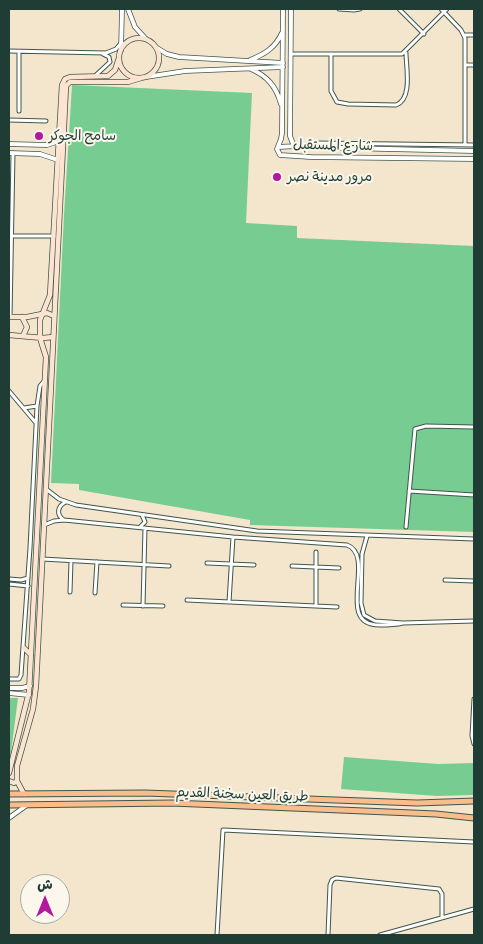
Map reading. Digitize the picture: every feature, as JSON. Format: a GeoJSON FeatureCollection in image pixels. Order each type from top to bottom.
{"type":"FeatureCollection","features":[{"type":"Feature","properties":{"kind":"main road"},"geometry":{"type":"LineString","coordinates":[[9,773],[30,686],[46,355],[40,338],[41,314],[50,298],[62,82],[70,76],[95,77],[106,76],[112,73],[115,70],[120,50],[130,40],[146,39],[152,42],[159,53],[159,63],[154,72],[130,82],[70,82],[66,85],[35,694],[33,709],[18,761],[17,781],[24,794]]}},
{"type":"Feature","properties":{"kind":"main road"},"geometry":{"type":"LineString","coordinates":[[119,58],[124,71],[132,77],[144,77]]}},
{"type":"Feature","properties":{"kind":"main road"},"geometry":{"type":"LineString","coordinates":[[9,317],[41,314],[54,316]]}},
{"type":"Feature","properties":{"kind":"main road"},"geometry":{"type":"LineString","coordinates":[[22,317],[27,326],[23,336]]}},
{"type":"Feature","properties":{"kind":"main road"},"geometry":{"type":"LineString","coordinates":[[9,335],[40,338],[53,337]]}},
{"type":"Feature","properties":{"kind":"main road"},"geometry":{"type":"LineString","coordinates":[[24,648],[31,656]]}},
{"type":"Feature","properties":{"kind":"main road"},"geometry":{"type":"LineString","coordinates":[[9,781],[14,783],[17,781]]}},
{"type":"Feature","properties":{"kind":"main road","name":"طريق العين سخنة القديم"},"geometry":{"type":"LineString","coordinates":[[9,794],[154,793],[417,803],[474,802]]}},
{"type":"Feature","properties":{"kind":"main road","name":"طريق العين سخنة القديم"},"geometry":{"type":"LineString","coordinates":[[9,805],[172,803],[436,814],[474,818]]}},
{"type":"Feature","properties":{"kind":"street"},"geometry":{"type":"LineString","coordinates":[[120,50],[122,9]]}},
{"type":"Feature","properties":{"kind":"street"},"geometry":{"type":"LineString","coordinates":[[128,9],[133,24],[146,39]]}},
{"type":"Feature","properties":{"kind":"street","name":"شارع المستقبل"},"geometry":{"type":"LineString","coordinates":[[283,9],[281,139],[278,153],[282,156],[474,160]]}},
{"type":"Feature","properties":{"kind":"street","name":"شارع المستقبل"},"geometry":{"type":"LineString","coordinates":[[291,9],[290,136],[293,144],[308,147],[474,151]]}},
{"type":"Feature","properties":{"kind":"street"},"geometry":{"type":"LineString","coordinates":[[339,9],[360,9]]}},
{"type":"Feature","properties":{"kind":"street"},"geometry":{"type":"LineString","coordinates":[[401,9],[424,34]]}},
{"type":"Feature","properties":{"kind":"street"},"geometry":{"type":"LineString","coordinates":[[290,54],[396,55],[406,53],[444,10],[464,35],[466,65],[465,145]]}},
{"type":"Feature","properties":{"kind":"street"},"geometry":{"type":"LineString","coordinates":[[248,61],[272,49],[282,31]]}},
{"type":"Feature","properties":{"kind":"street"},"geometry":{"type":"LineString","coordinates":[[464,35],[474,35]]}},
{"type":"Feature","properties":{"kind":"street"},"geometry":{"type":"LineString","coordinates":[[9,51],[103,54],[113,51],[121,42]]}},
{"type":"Feature","properties":{"kind":"street"},"geometry":{"type":"LineString","coordinates":[[157,48],[167,54],[179,57],[282,65]]}},
{"type":"Feature","properties":{"kind":"street"},"geometry":{"type":"LineString","coordinates":[[19,52],[20,111]]}},
{"type":"Feature","properties":{"kind":"street"},"geometry":{"type":"LineString","coordinates":[[331,54],[331,91],[337,102],[396,105],[403,101],[406,95],[406,53]]}},
{"type":"Feature","properties":{"kind":"street"},"geometry":{"type":"LineString","coordinates":[[95,77],[110,62],[109,57],[103,54]]}},
{"type":"Feature","properties":{"kind":"street"},"geometry":{"type":"LineString","coordinates":[[144,77],[185,70],[249,69],[290,64]]}},
{"type":"Feature","properties":{"kind":"street"},"geometry":{"type":"LineString","coordinates":[[466,65],[474,65]]}},
{"type":"Feature","properties":{"kind":"street"},"geometry":{"type":"LineString","coordinates":[[249,69],[263,75],[271,83],[282,107]]}},
{"type":"Feature","properties":{"kind":"street"},"geometry":{"type":"LineString","coordinates":[[9,120],[46,121]]}},
{"type":"Feature","properties":{"kind":"street"},"geometry":{"type":"LineString","coordinates":[[9,144],[47,144],[59,141]]}},
{"type":"Feature","properties":{"kind":"street"},"geometry":{"type":"LineString","coordinates":[[308,147],[315,143],[474,145]]}},
{"type":"Feature","properties":{"kind":"street"},"geometry":{"type":"LineString","coordinates":[[47,144],[48,152]]}},
{"type":"Feature","properties":{"kind":"street"},"geometry":{"type":"LineString","coordinates":[[278,147],[297,146]]}},
{"type":"Feature","properties":{"kind":"street"},"geometry":{"type":"LineString","coordinates":[[436,150],[436,159]]}},
{"type":"Feature","properties":{"kind":"street"},"geometry":{"type":"LineString","coordinates":[[9,317],[11,153],[48,152],[58,160]]}},
{"type":"Feature","properties":{"kind":"street"},"geometry":{"type":"LineString","coordinates":[[360,158],[360,164]]}},
{"type":"Feature","properties":{"kind":"street"},"geometry":{"type":"LineString","coordinates":[[416,159],[416,165]]}},
{"type":"Feature","properties":{"kind":"street"},"geometry":{"type":"LineString","coordinates":[[462,159],[462,165]]}},
{"type":"Feature","properties":{"kind":"street"},"geometry":{"type":"LineString","coordinates":[[11,236],[54,236]]}},
{"type":"Feature","properties":{"kind":"street"},"geometry":{"type":"LineString","coordinates":[[9,679],[21,677],[28,586],[37,406],[40,386],[45,380]]}},
{"type":"Feature","properties":{"kind":"street"},"geometry":{"type":"LineString","coordinates":[[9,392],[36,423]]}},
{"type":"Feature","properties":{"kind":"street"},"geometry":{"type":"LineString","coordinates":[[23,408],[37,406]]}},
{"type":"Feature","properties":{"kind":"street"},"geometry":{"type":"LineString","coordinates":[[406,527],[415,428],[426,426],[474,428]]}},
{"type":"Feature","properties":{"kind":"street"},"geometry":{"type":"LineString","coordinates":[[46,488],[55,497],[66,502],[257,531],[474,539]]}},
{"type":"Feature","properties":{"kind":"street"},"geometry":{"type":"LineString","coordinates":[[408,491],[474,495]]}},
{"type":"Feature","properties":{"kind":"street"},"geometry":{"type":"LineString","coordinates":[[64,520],[60,518],[58,511],[61,505],[66,502]]}},
{"type":"Feature","properties":{"kind":"street"},"geometry":{"type":"LineString","coordinates":[[140,528],[145,522],[142,515]]}},
{"type":"Feature","properties":{"kind":"street"},"geometry":{"type":"LineString","coordinates":[[44,525],[64,520],[233,537],[347,545],[356,550],[363,550]]}},
{"type":"Feature","properties":{"kind":"street"},"geometry":{"type":"LineString","coordinates":[[143,606],[145,528]]}},
{"type":"Feature","properties":{"kind":"street"},"geometry":{"type":"LineString","coordinates":[[367,536],[363,550],[360,603],[363,612],[369,619],[403,622],[474,621]]}},
{"type":"Feature","properties":{"kind":"street"},"geometry":{"type":"LineString","coordinates":[[229,602],[233,537]]}},
{"type":"Feature","properties":{"kind":"street"},"geometry":{"type":"LineString","coordinates":[[356,550],[358,558],[357,607],[360,616],[373,625],[393,625],[403,622]]}},
{"type":"Feature","properties":{"kind":"street"},"geometry":{"type":"LineString","coordinates":[[316,552],[316,606]]}},
{"type":"Feature","properties":{"kind":"street"},"geometry":{"type":"LineString","coordinates":[[42,559],[169,566]]}},
{"type":"Feature","properties":{"kind":"street"},"geometry":{"type":"LineString","coordinates":[[70,592],[71,561]]}},
{"type":"Feature","properties":{"kind":"street"},"geometry":{"type":"LineString","coordinates":[[95,593],[97,562]]}},
{"type":"Feature","properties":{"kind":"street"},"geometry":{"type":"LineString","coordinates":[[207,563],[254,565]]}},
{"type":"Feature","properties":{"kind":"street"},"geometry":{"type":"LineString","coordinates":[[292,566],[339,568]]}},
{"type":"Feature","properties":{"kind":"street"},"geometry":{"type":"LineString","coordinates":[[9,580],[28,578]]}},
{"type":"Feature","properties":{"kind":"street"},"geometry":{"type":"LineString","coordinates":[[445,580],[474,581]]}},
{"type":"Feature","properties":{"kind":"street"},"geometry":{"type":"LineString","coordinates":[[9,584],[28,586]]}},
{"type":"Feature","properties":{"kind":"street"},"geometry":{"type":"LineString","coordinates":[[187,600],[336,607]]}},
{"type":"Feature","properties":{"kind":"street"},"geometry":{"type":"LineString","coordinates":[[123,605],[163,606]]}},
{"type":"Feature","properties":{"kind":"street"},"geometry":{"type":"LineString","coordinates":[[9,688],[30,686]]}},
{"type":"Feature","properties":{"kind":"street"},"geometry":{"type":"LineString","coordinates":[[9,693],[29,695]]}},
{"type":"Feature","properties":{"kind":"street"},"geometry":{"type":"LineString","coordinates":[[474,699],[472,736],[474,744]]}},
{"type":"Feature","properties":{"kind":"street"},"geometry":{"type":"LineString","coordinates":[[9,818],[31,804]]}},
{"type":"Feature","properties":{"kind":"street"},"geometry":{"type":"LineString","coordinates":[[217,935],[223,830],[474,842]]}},
{"type":"Feature","properties":{"kind":"street"},"geometry":{"type":"LineString","coordinates":[[328,935],[330,885],[332,880],[336,878],[439,889],[442,894],[442,918]]}},
{"type":"Feature","properties":{"kind":"street"},"geometry":{"type":"LineString","coordinates":[[380,935],[474,909]]}},
{"type":"Feature","properties":{"kind":"green space"},"geometry":{"type":"Polygon","coordinates":[[[72,85],[252,93],[246,223],[297,226],[297,238],[474,246],[474,532],[250,525],[250,520],[79,490],[79,484],[51,483],[72,85]]]}},
{"type":"Feature","properties":{"kind":"green space"},"geometry":{"type":"Polygon","coordinates":[[[9,698],[18,698],[9,768],[9,698]]]}},
{"type":"Feature","properties":{"kind":"green space"},"geometry":{"type":"Polygon","coordinates":[[[344,757],[438,764],[474,763],[474,795],[437,796],[341,789],[344,757]]]}},
{"type":"Feature","properties":{"kind":"place","name":"سامح الجوكر"},"geometry":{"type":"Point","coordinates":[39,136]}},
{"type":"Feature","properties":{"kind":"place","name":"مرور مدينة نصر"},"geometry":{"type":"Point","coordinates":[277,177]}}]}
